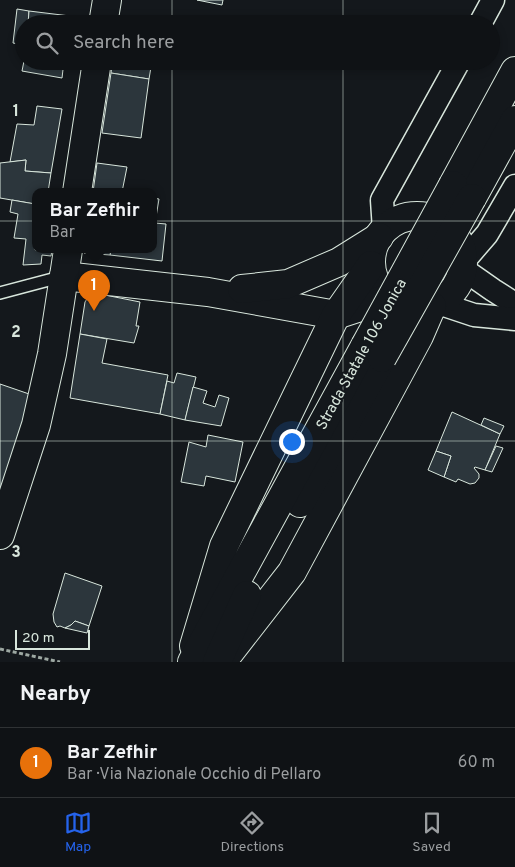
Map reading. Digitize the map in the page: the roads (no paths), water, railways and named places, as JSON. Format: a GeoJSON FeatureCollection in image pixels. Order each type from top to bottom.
{"type":"FeatureCollection","features":[{"type":"Feature","properties":{"kind":"main road"},"geometry":{"type":"LineString","coordinates":[[104,15],[107,0]]}},
{"type":"Feature","properties":{"kind":"main road"},"geometry":{"type":"LineString","coordinates":[[78,188],[96,70]]}},
{"type":"Feature","properties":{"kind":"main road","name":"Strada Statale 106 Jonica"},"geometry":{"type":"LineString","coordinates":[[191,662],[374,352],[462,192],[515,71]]}},
{"type":"Feature","properties":{"kind":"main road","name":"Strada Statale 106 Jonica"},"geometry":{"type":"LineString","coordinates":[[462,192],[515,120]]}},
{"type":"Feature","properties":{"kind":"main road"},"geometry":{"type":"LineString","coordinates":[[208,292],[288,284],[339,262],[382,234],[397,221],[412,217],[424,217],[434,220],[452,232],[460,246],[463,265],[460,279],[455,289],[435,305],[423,308],[405,307],[388,298],[374,277],[371,265],[373,250],[382,234]]}},
{"type":"Feature","properties":{"kind":"main road"},"geometry":{"type":"LineString","coordinates":[[0,535],[36,425],[52,354],[68,253]]}},
{"type":"Feature","properties":{"kind":"main road"},"geometry":{"type":"LineString","coordinates":[[191,662],[224,546],[336,314],[371,265]]}},
{"type":"Feature","properties":{"kind":"main road"},"geometry":{"type":"LineString","coordinates":[[64,276],[208,292],[336,314],[388,298]]}},
{"type":"Feature","properties":{"kind":"main road"},"geometry":{"type":"LineString","coordinates":[[222,662],[292,572],[435,305]]}},
{"type":"Feature","properties":{"kind":"main road","name":"Strada Statale 106 Jonica"},"geometry":{"type":"LineString","coordinates":[[217,662],[250,588],[343,428],[374,352]]}},
{"type":"Feature","properties":{"kind":"street"},"geometry":{"type":"LineString","coordinates":[[485,15],[493,0]]}},
{"type":"Feature","properties":{"kind":"street"},"geometry":{"type":"LineString","coordinates":[[382,234],[382,200],[454,70]]}},
{"type":"Feature","properties":{"kind":"street"},"geometry":{"type":"LineString","coordinates":[[515,186],[487,234],[463,265],[493,290],[515,304]]}},
{"type":"Feature","properties":{"kind":"street"},"geometry":{"type":"LineString","coordinates":[[435,305],[474,315],[515,319]]}},
{"type":"Feature","properties":{"kind":"lane"},"geometry":{"type":"LineString","coordinates":[[0,293],[64,276]]}},
{"type":"Feature","properties":{"kind":"place","name":"Bar Zefhir"},"geometry":{"type":"Point","coordinates":[94,311]}}]}
